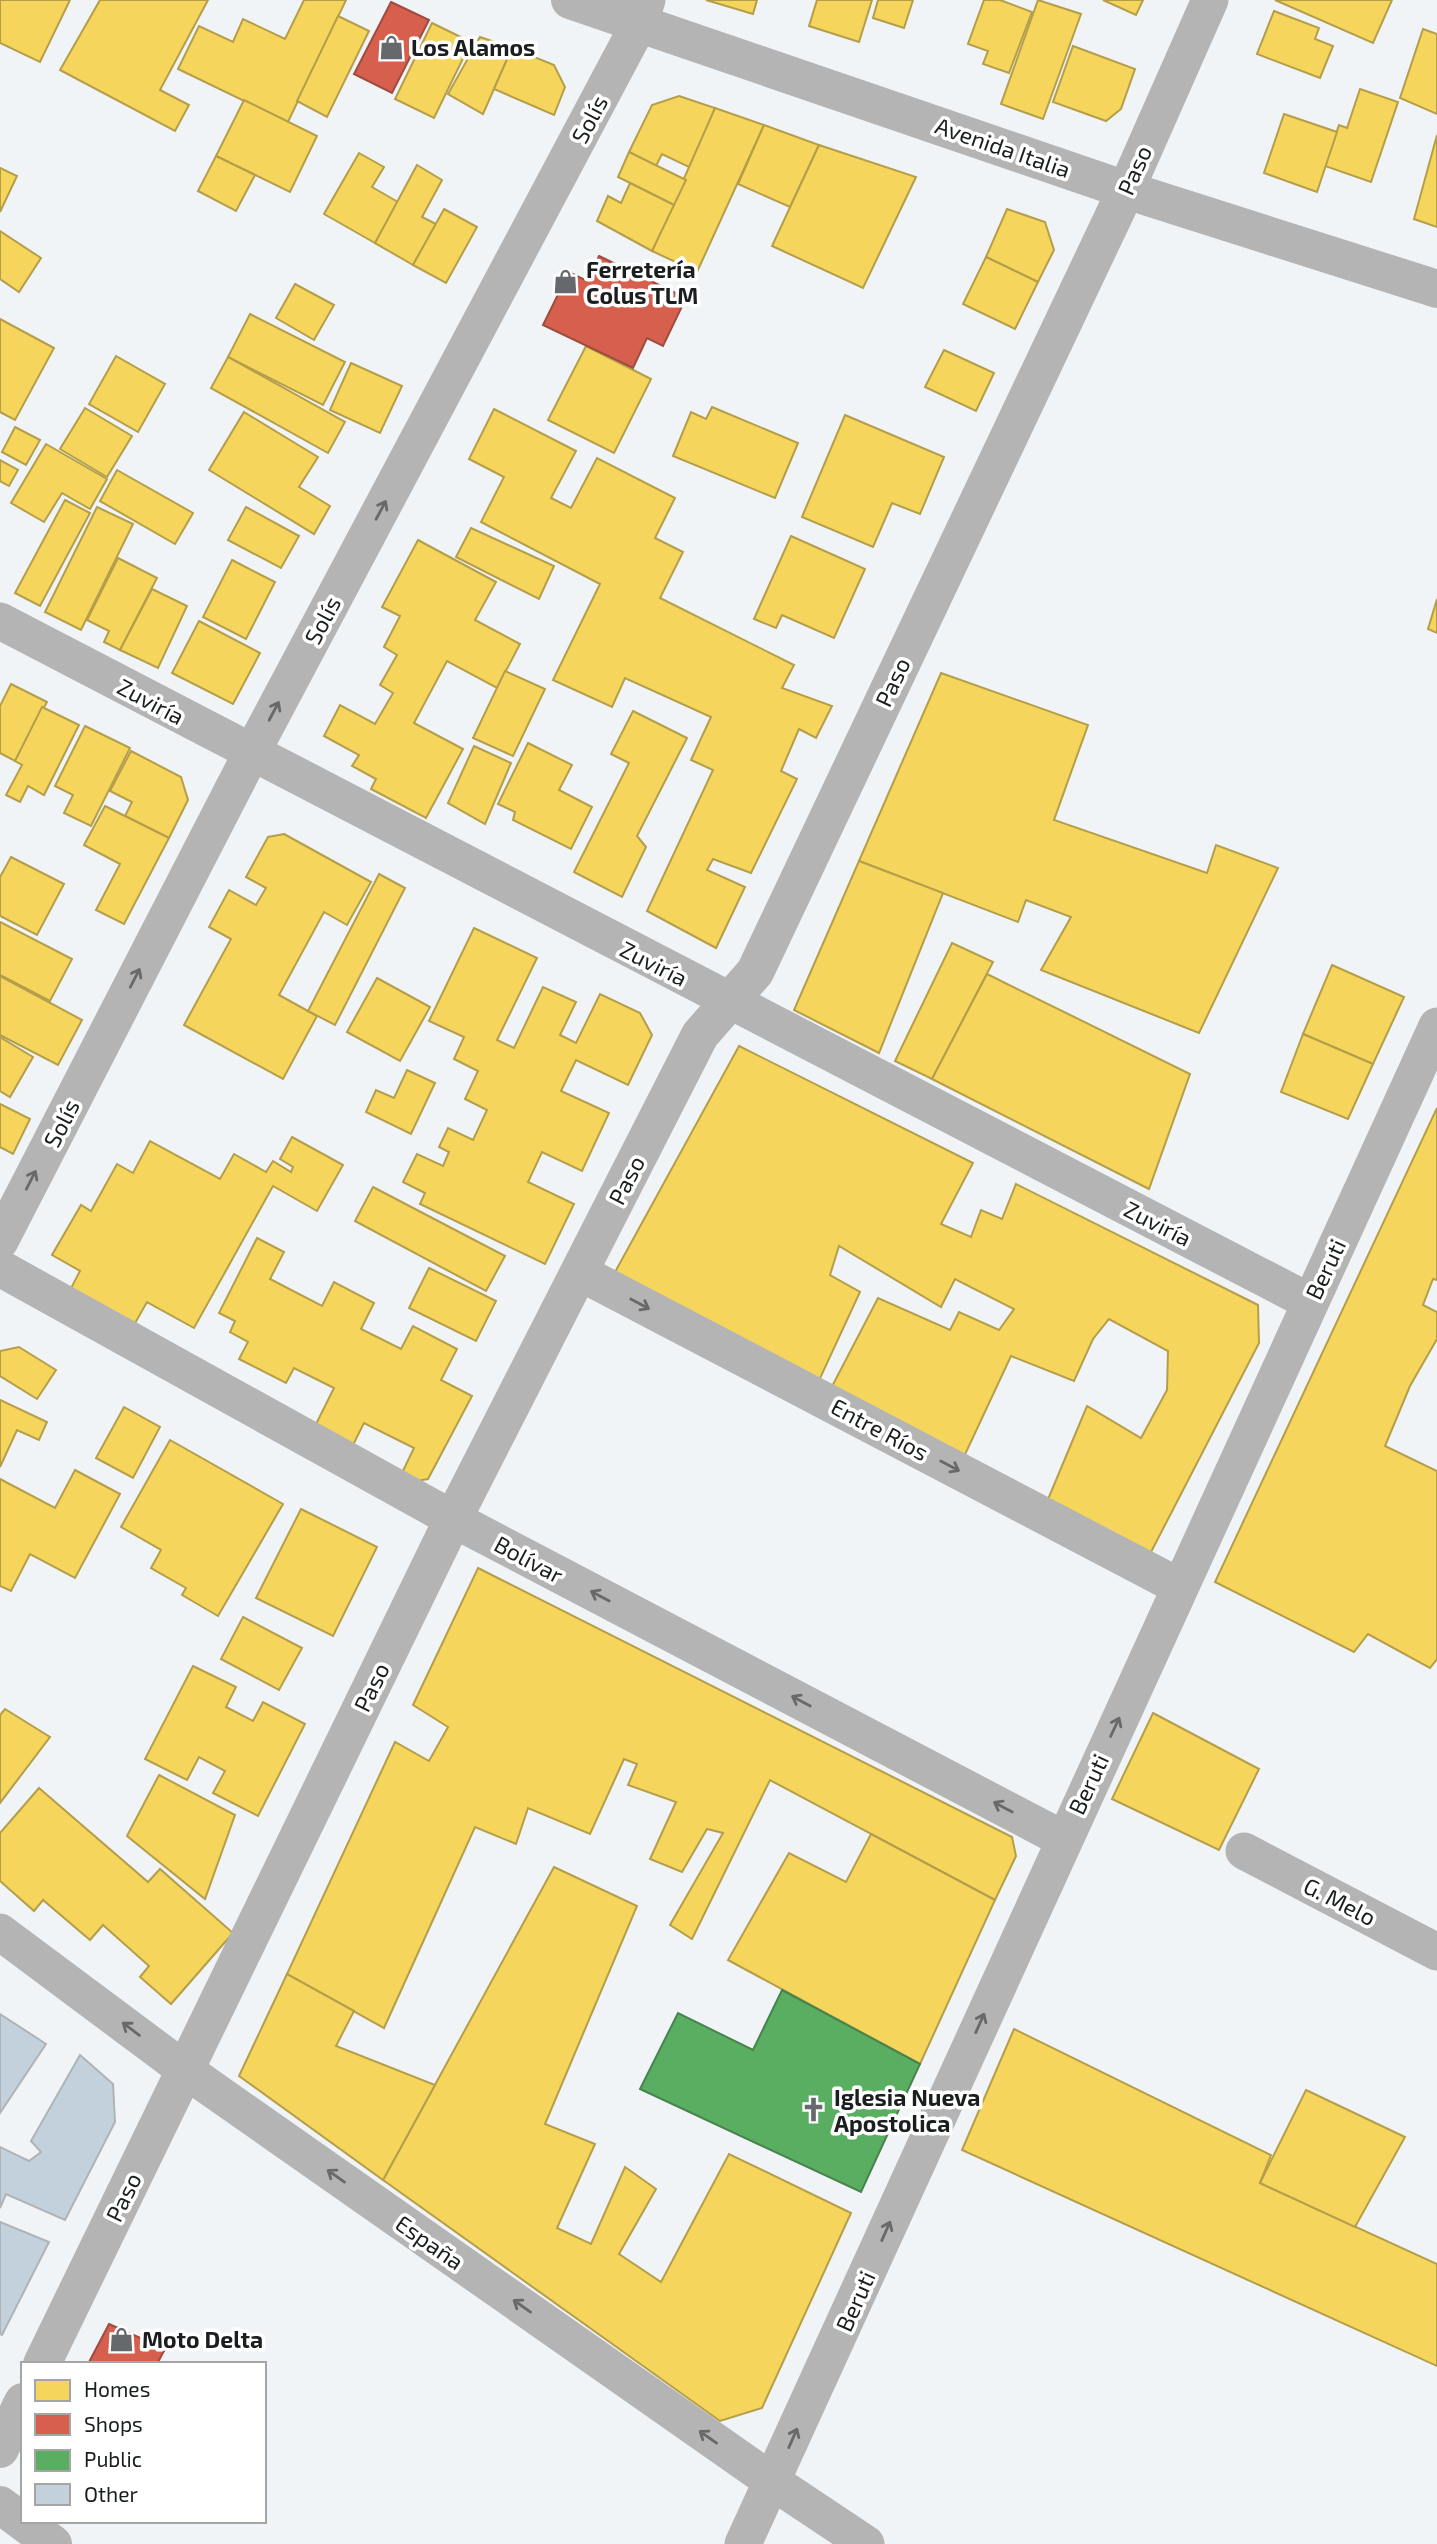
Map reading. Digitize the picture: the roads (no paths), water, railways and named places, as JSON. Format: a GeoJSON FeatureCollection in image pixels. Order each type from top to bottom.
{"type":"FeatureCollection","features":[{"type":"Feature","properties":{"kind":"main road"},"geometry":{"type":"LineString","coordinates":[[0,2505],[21,2520]]}},
{"type":"Feature","properties":{"kind":"main road"},"geometry":{"type":"LineString","coordinates":[[24,2523],[53,2544]]}},
{"type":"Feature","properties":{"kind":"street","name":"Avenida Italia"},"geometry":{"type":"LineString","coordinates":[[570,0],[643,11],[1126,190],[1437,289]]}},
{"type":"Feature","properties":{"kind":"street","name":"Paso"},"geometry":{"type":"LineString","coordinates":[[43,2362],[453,1519],[700,1035],[755,972],[1126,190],[1210,0]]}},
{"type":"Feature","properties":{"kind":"street","name":"Solís"},"geometry":{"type":"LineString","coordinates":[[0,1241],[251,754],[643,11]]}},
{"type":"Feature","properties":{"kind":"street","name":"Zuviría"},"geometry":{"type":"LineString","coordinates":[[0,621],[251,754],[1310,1302]]}},
{"type":"Feature","properties":{"kind":"street","name":"Beruti"},"geometry":{"type":"LineString","coordinates":[[743,2544],[773,2483],[1063,1839],[1437,1026]]}},
{"type":"Feature","properties":{"kind":"street","name":"Bolívar"},"geometry":{"type":"LineString","coordinates":[[0,1268],[453,1519],[1063,1839]]}},
{"type":"Feature","properties":{"kind":"street","name":"Entre Ríos"},"geometry":{"type":"LineString","coordinates":[[579,1272],[1180,1587]]}},
{"type":"Feature","properties":{"kind":"street","name":"G. Melo"},"geometry":{"type":"LineString","coordinates":[[1244,1851],[1437,1952]]}},
{"type":"Feature","properties":{"kind":"street","name":"España"},"geometry":{"type":"LineString","coordinates":[[0,1932],[186,2070],[773,2483],[866,2544]]}},
{"type":"Feature","properties":{"kind":"street"},"geometry":{"type":"LineString","coordinates":[[0,2449],[21,2406]]}},
{"type":"Feature","properties":{"kind":"place","name":"Los Alamos"},"geometry":{"type":"Point","coordinates":[391,47]}},
{"type":"Feature","properties":{"kind":"place","name":"Ferretería Colus TLM"},"geometry":{"type":"Point","coordinates":[566,282]}},
{"type":"Feature","properties":{"kind":"place","name":"Iglesia Nueva Apostolica"},"geometry":{"type":"Point","coordinates":[814,2110]}},
{"type":"Feature","properties":{"kind":"place","name":"Moto Delta"},"geometry":{"type":"Point","coordinates":[122,2339]}}]}
